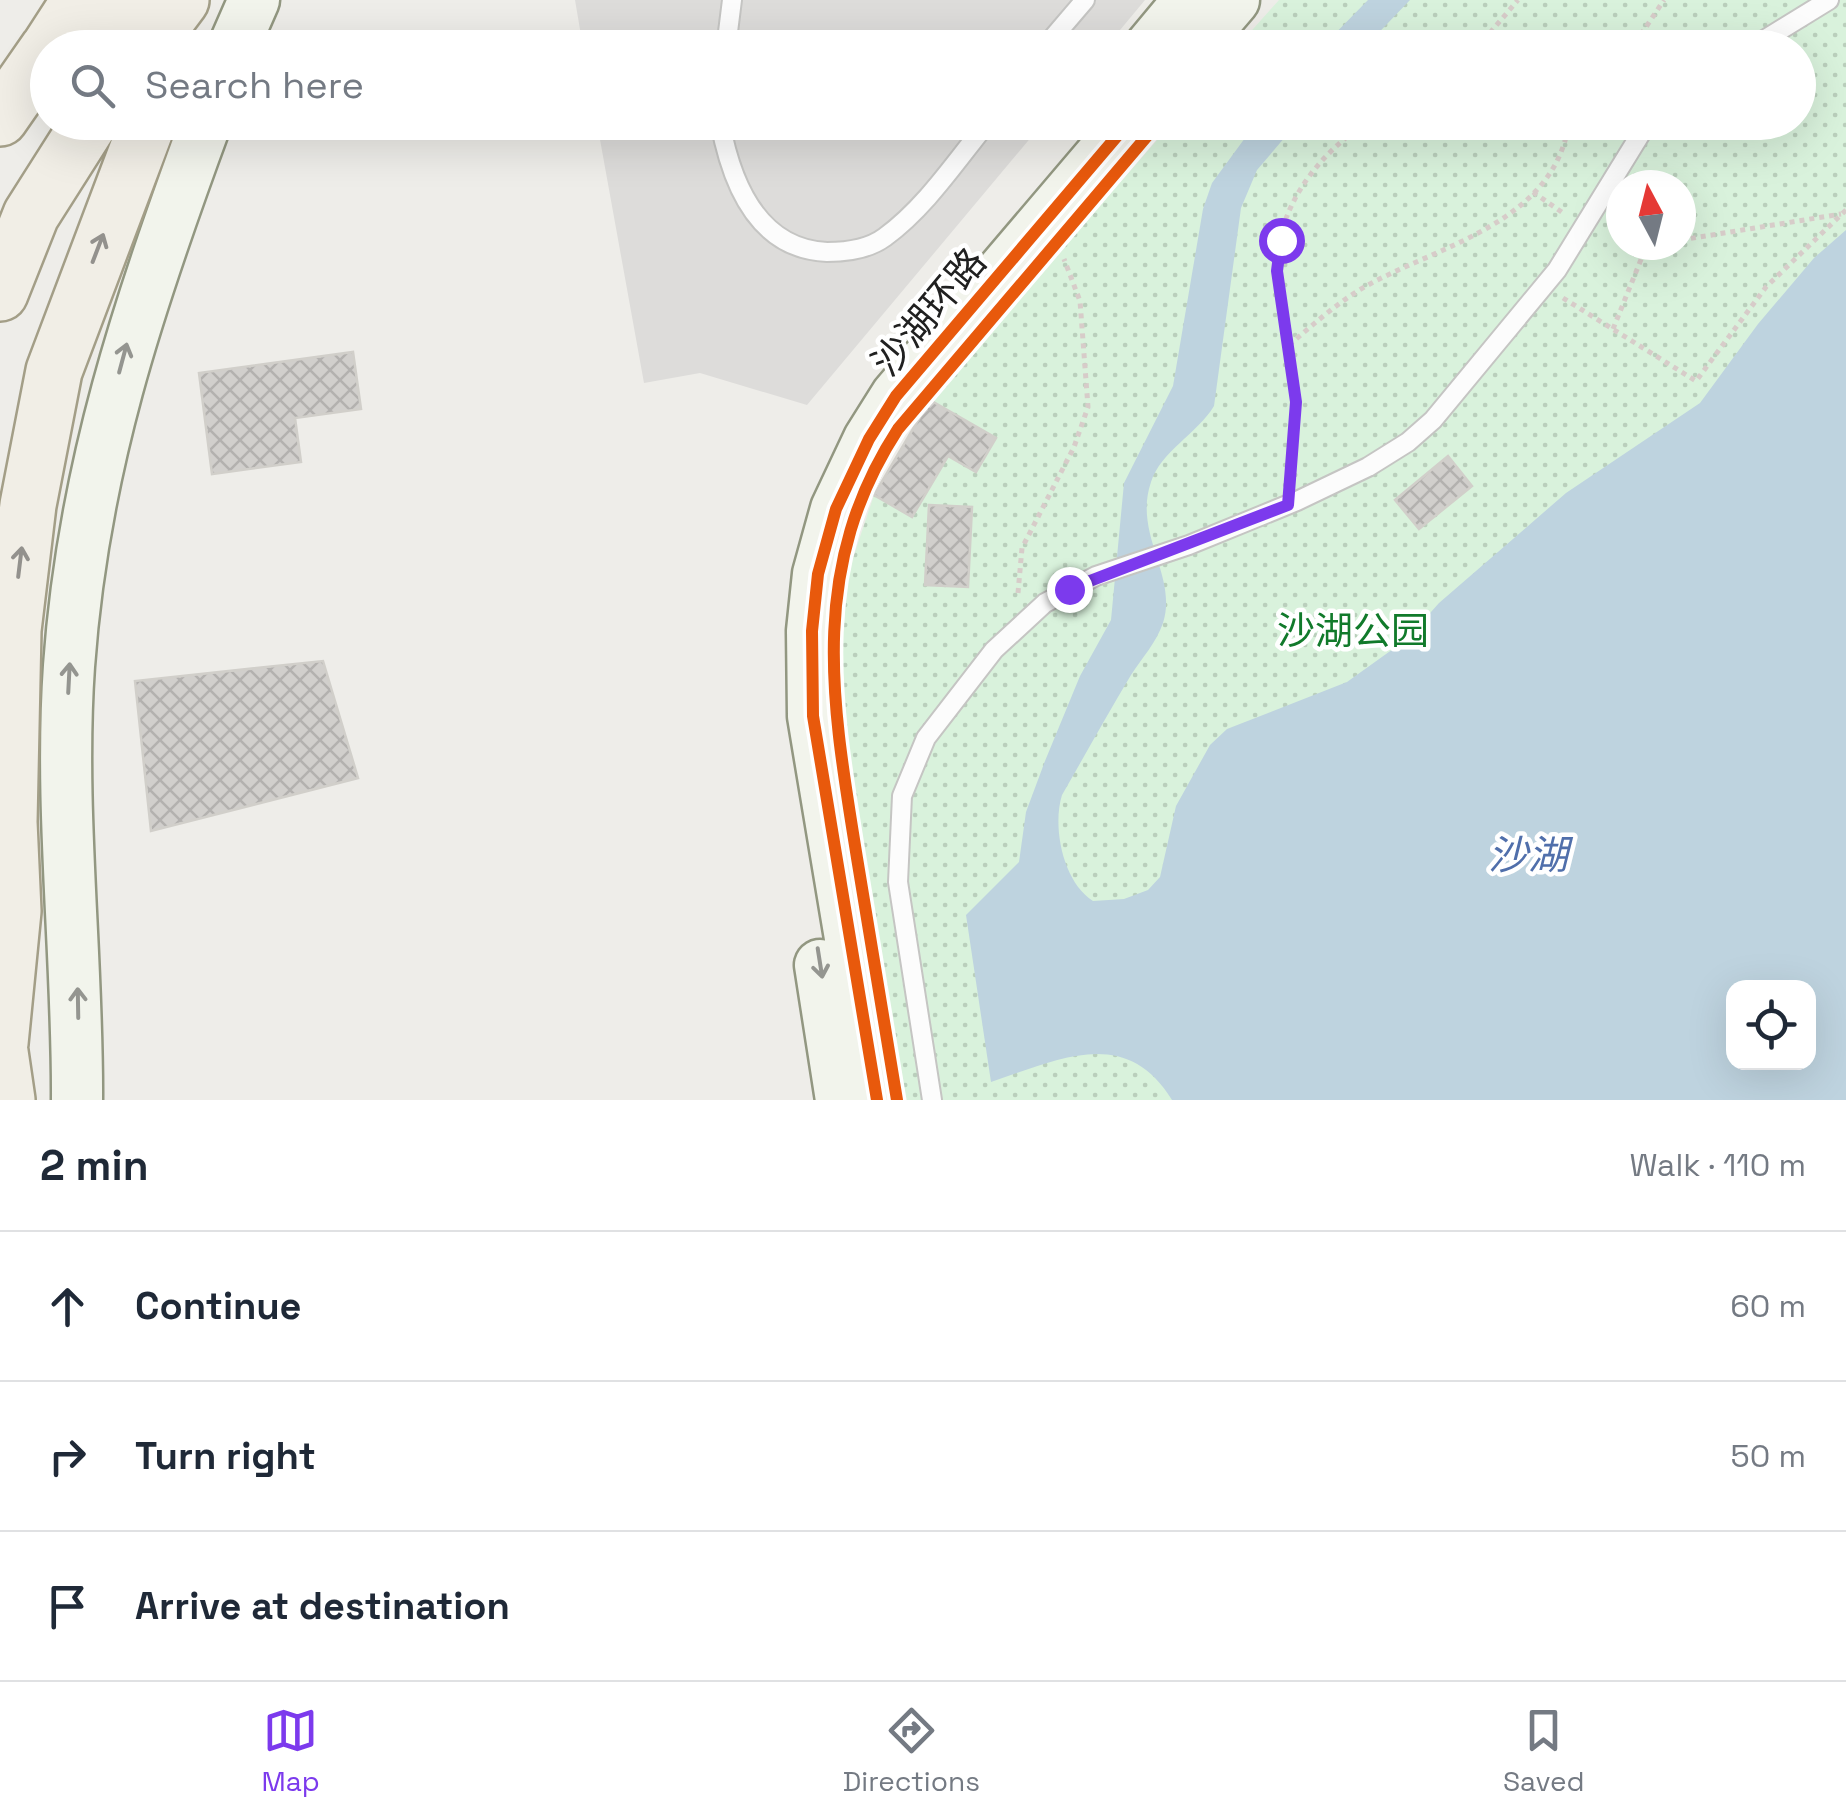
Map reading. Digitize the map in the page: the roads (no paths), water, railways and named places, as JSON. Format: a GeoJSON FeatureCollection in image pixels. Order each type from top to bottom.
{"type":"FeatureCollection","features":[{"type":"Feature","properties":{"kind":"main road"},"geometry":{"type":"LineString","coordinates":[[60,30],[80,0]]}},
{"type":"Feature","properties":{"kind":"main road"},"geometry":{"type":"LineString","coordinates":[[110,30],[132,0]]}},
{"type":"Feature","properties":{"kind":"main road"},"geometry":{"type":"LineString","coordinates":[[159,30],[181,0]]}},
{"type":"Feature","properties":{"kind":"main road"},"geometry":{"type":"LineString","coordinates":[[188,30],[200,0]]}},
{"type":"Feature","properties":{"kind":"main road"},"geometry":{"type":"LineString","coordinates":[[0,118],[30,74]]}},
{"type":"Feature","properties":{"kind":"main road"},"geometry":{"type":"LineString","coordinates":[[0,196],[34,140]]}},
{"type":"Feature","properties":{"kind":"main road"},"geometry":{"type":"LineString","coordinates":[[0,293],[31,216],[79,140]]}},
{"type":"Feature","properties":{"kind":"main road"},"geometry":{"type":"LineString","coordinates":[[0,1044],[13,911],[9,789],[14,630],[28,505],[54,371],[141,140]]}},
{"type":"Feature","properties":{"kind":"main road"},"geometry":{"type":"LineString","coordinates":[[0,1052],[7,1100]]}},
{"type":"Feature","properties":{"kind":"street"},"geometry":{"type":"LineString","coordinates":[[241,30],[254,0]]}},
{"type":"Feature","properties":{"kind":"street"},"geometry":{"type":"LineString","coordinates":[[1163,30],[1188,0]]}},
{"type":"Feature","properties":{"kind":"street"},"geometry":{"type":"LineString","coordinates":[[1208,30],[1234,0]]}},
{"type":"Feature","properties":{"kind":"street"},"geometry":{"type":"LineString","coordinates":[[77,1100],[78,997],[67,734],[69,664],[83,545],[98,453],[128,339],[200,140]]}},
{"type":"Feature","properties":{"kind":"street","name":"沙湖环路"},"geometry":{"type":"LineString","coordinates":[[841,1100],[786,715],[784,626],[797,550],[828,460],[874,378],[1071,140]]}},
{"type":"Feature","properties":{"kind":"street","name":"沙湖环路"},"geometry":{"type":"LineString","coordinates":[[878,1100],[814,716],[812,631],[825,541],[869,439],[896,396],[1114,140]]}},
{"type":"Feature","properties":{"kind":"lane"},"geometry":{"type":"LineString","coordinates":[[728,30],[732,0]]}},
{"type":"Feature","properties":{"kind":"lane"},"geometry":{"type":"LineString","coordinates":[[1059,30],[1084,0]]}},
{"type":"Feature","properties":{"kind":"lane"},"geometry":{"type":"LineString","coordinates":[[1780,30],[1829,0]]}},
{"type":"Feature","properties":{"kind":"lane"},"geometry":{"type":"LineString","coordinates":[[724,140],[746,202],[763,226],[780,240],[800,248],[839,252],[866,248],[886,237],[925,199],[973,140]]}},
{"type":"Feature","properties":{"kind":"lane"},"geometry":{"type":"LineString","coordinates":[[932,1100],[901,918],[898,838],[902,796],[926,738],[968,681],[1023,621],[1045,603],[1096,576],[1189,545],[1288,505],[1368,467],[1408,442],[1433,420],[1544,286],[1637,140]]}},
{"type":"Feature","properties":{"kind":"water"},"geometry":{"type":"Polygon","coordinates":[[[1368,0],[1410,0],[1381,30],[1339,30],[1368,0]]]}},
{"type":"Feature","properties":{"kind":"water","name":"沙湖"},"geometry":{"type":"Polygon","coordinates":[[[1244,140],[1283,140],[1257,170],[1241,208],[1214,406],[1163,461],[1151,482],[1147,519],[1165,588],[1163,623],[1062,795],[1058,822],[1062,853],[1074,881],[1093,901],[1124,899],[1148,890],[1160,877],[1176,806],[1210,745],[1227,729],[1347,682],[1407,639],[1439,603],[1566,493],[1700,403],[1758,324],[1814,258],[1846,230],[1846,1100],[1172,1100],[1154,1077],[1134,1062],[1112,1055],[1089,1054],[991,1082],[966,915],[1019,862],[1026,812],[1045,761],[1080,676],[1111,620],[1124,483],[1173,386],[1203,209],[1212,183],[1244,140]]]}},
{"type":"Feature","properties":{"kind":"park label","name":"沙湖公园"},"geometry":{"type":"Point","coordinates":[1353,631]}}]}
